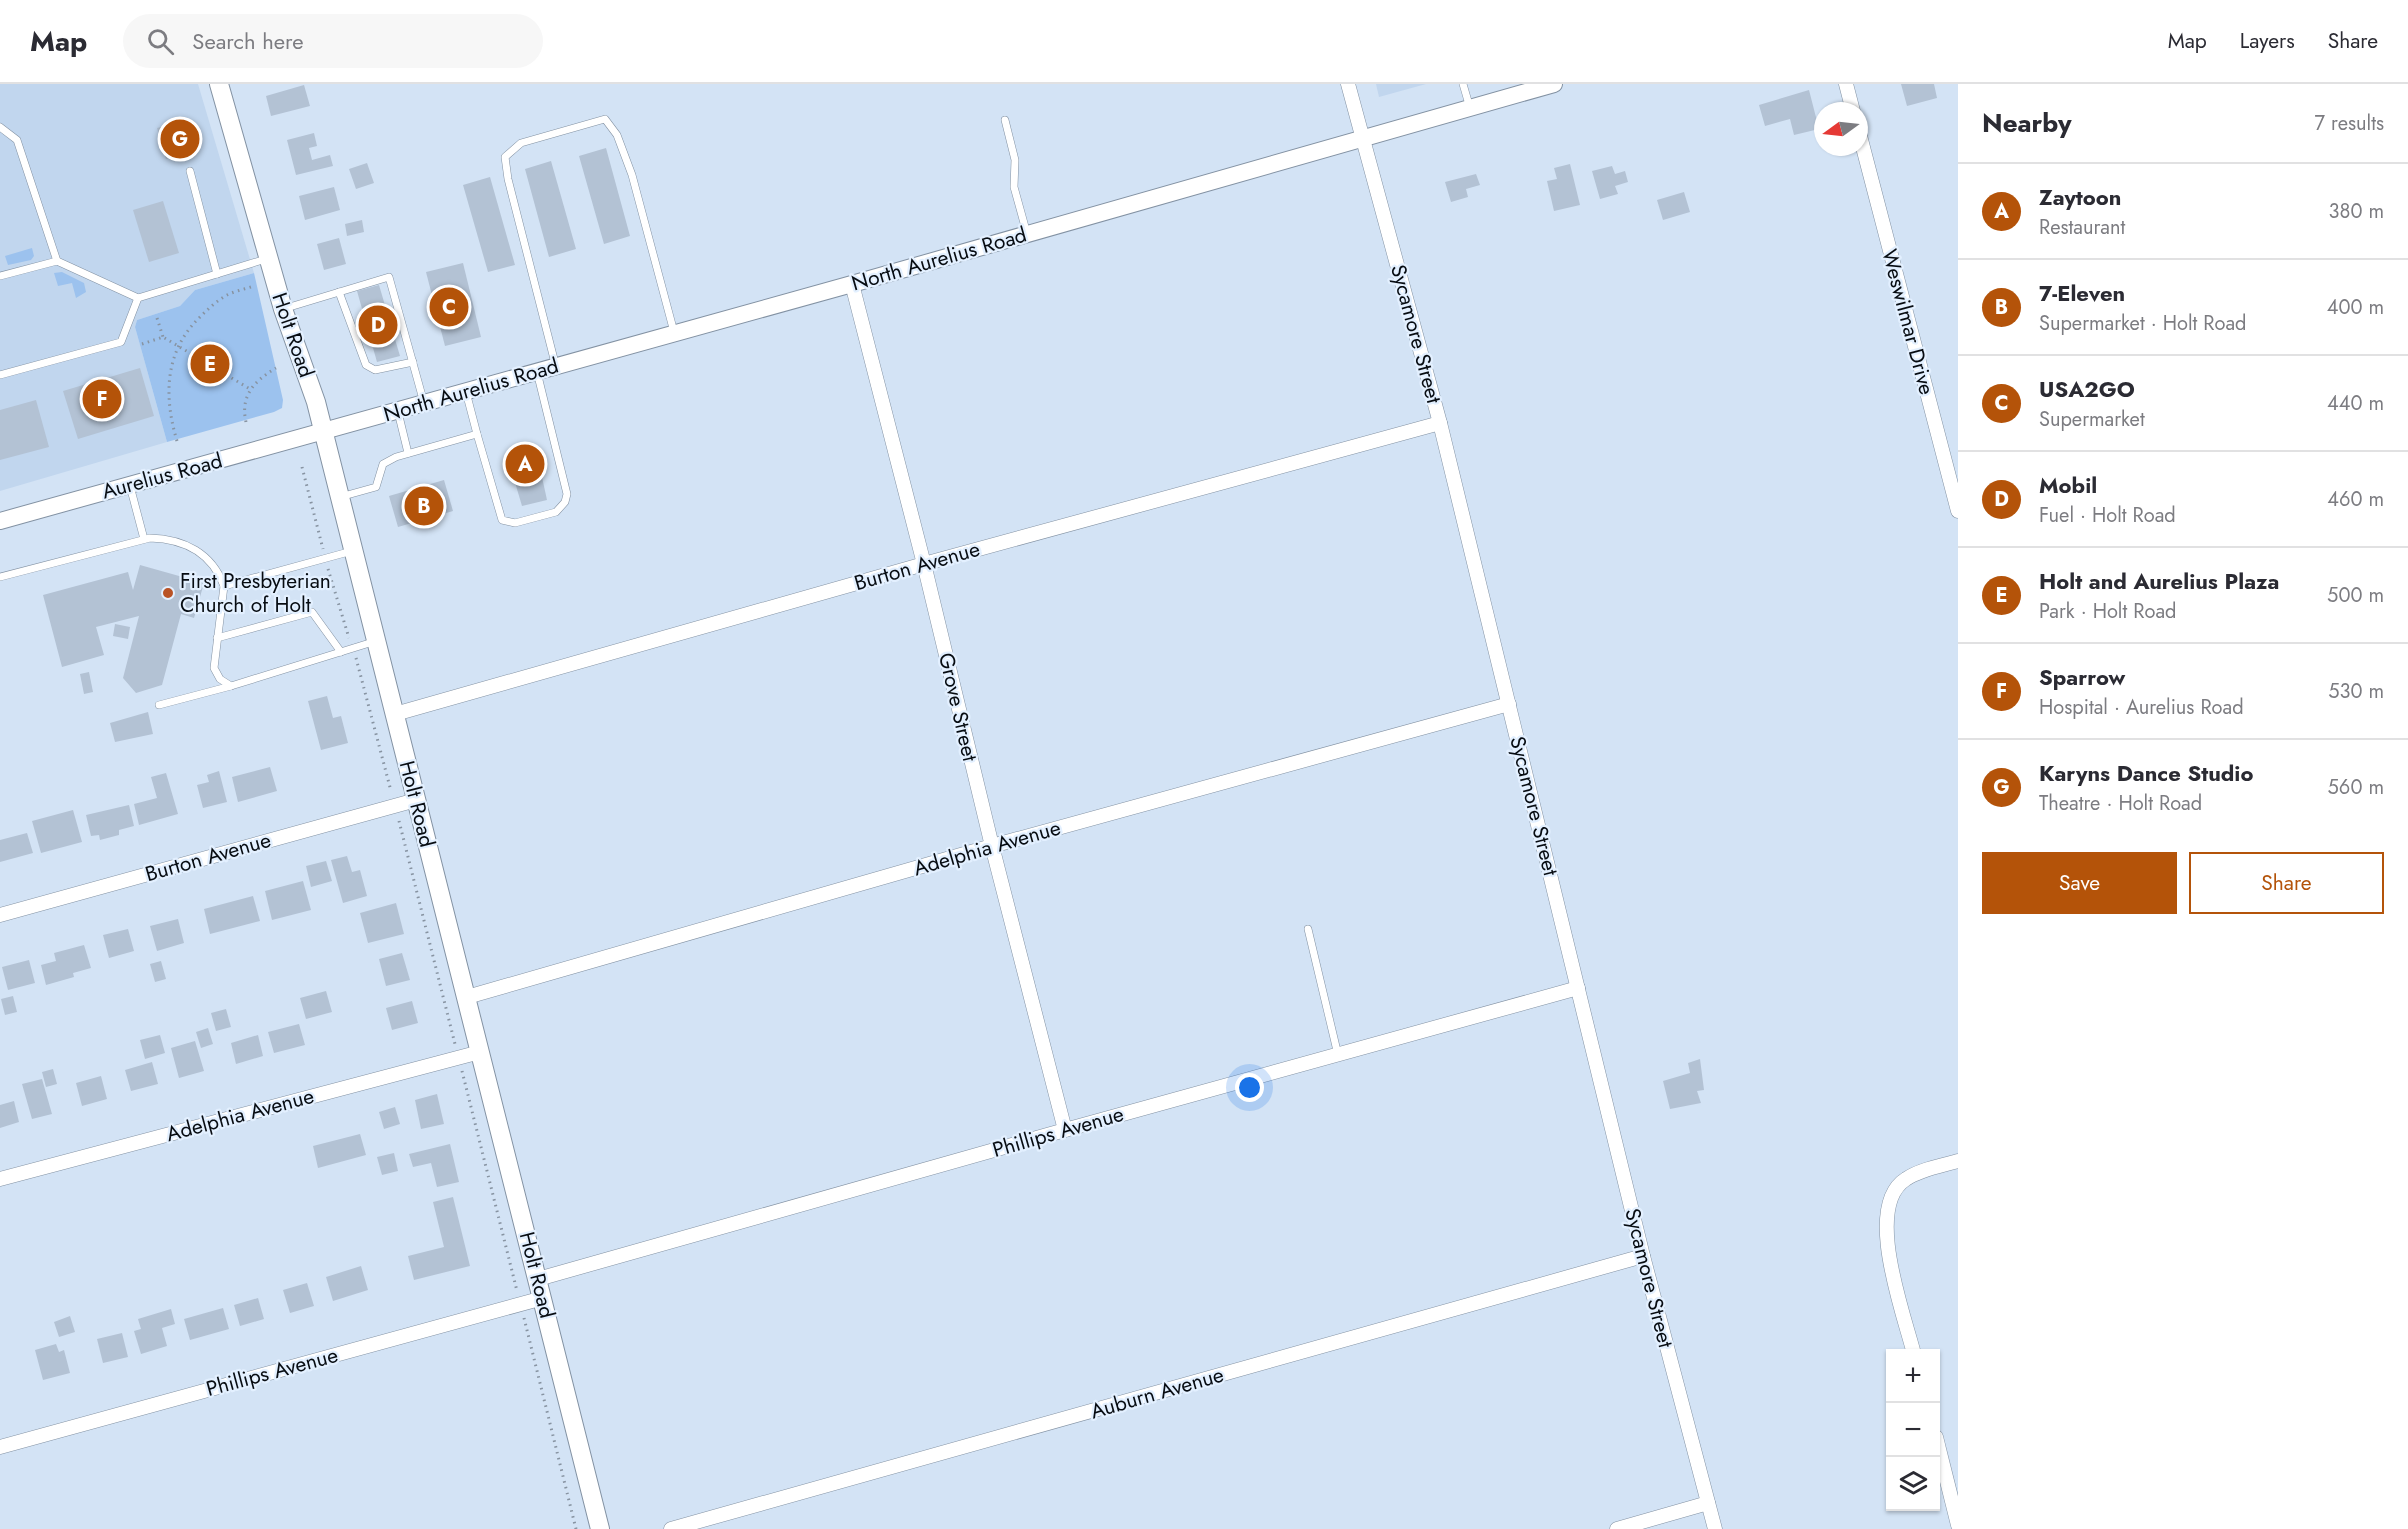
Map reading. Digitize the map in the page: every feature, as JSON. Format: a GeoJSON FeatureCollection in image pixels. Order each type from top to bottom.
{"type":"FeatureCollection","features":[{"type":"Feature","properties":{"kind":"main road","name":"Holt Road"},"geometry":{"type":"LineString","coordinates":[[219,84],[283,309],[316,402],[324,432],[600,1529]]}},
{"type":"Feature","properties":{"kind":"street","name":"Sycamore Street"},"geometry":{"type":"LineString","coordinates":[[1348,84],[1440,423],[1643,1256],[1714,1529]]}},
{"type":"Feature","properties":{"kind":"street","name":"North Aurelius Road"},"geometry":{"type":"LineString","coordinates":[[324,432],[1554,84]]}},
{"type":"Feature","properties":{"kind":"street"},"geometry":{"type":"LineString","coordinates":[[1846,84],[1851,102]]}},
{"type":"Feature","properties":{"kind":"street","name":"Weswilmar Drive"},"geometry":{"type":"LineString","coordinates":[[1865,156],[1958,511]]}},
{"type":"Feature","properties":{"kind":"street","name":"Grove Street"},"geometry":{"type":"LineString","coordinates":[[852,284],[1065,1130]]}},
{"type":"Feature","properties":{"kind":"street","name":"Burton Avenue"},"geometry":{"type":"LineString","coordinates":[[395,714],[924,564],[1440,423]]}},
{"type":"Feature","properties":{"kind":"street","name":"Aurelius Road"},"geometry":{"type":"LineString","coordinates":[[0,521],[324,432]]}},
{"type":"Feature","properties":{"kind":"street","name":"Adelphia Avenue"},"geometry":{"type":"LineString","coordinates":[[467,997],[992,846],[1509,704]]}},
{"type":"Feature","properties":{"kind":"street","name":"Burton Avenue"},"geometry":{"type":"LineString","coordinates":[[0,915],[416,800]]}},
{"type":"Feature","properties":{"kind":"street","name":"Phillips Avenue"},"geometry":{"type":"LineString","coordinates":[[538,1279],[1578,988]]}},
{"type":"Feature","properties":{"kind":"street","name":"Adelphia Avenue"},"geometry":{"type":"LineString","coordinates":[[0,1179],[480,1052]]}},
{"type":"Feature","properties":{"kind":"street"},"geometry":{"type":"LineString","coordinates":[[1913,1349],[1888,1252],[1887,1211],[1894,1191],[1904,1180],[1922,1171],[1958,1161]]}},
{"type":"Feature","properties":{"kind":"street","name":"Auburn Avenue"},"geometry":{"type":"LineString","coordinates":[[671,1529],[1643,1256]]}},
{"type":"Feature","properties":{"kind":"street","name":"Phillips Avenue"},"geometry":{"type":"LineString","coordinates":[[0,1447],[543,1298]]}},
{"type":"Feature","properties":{"kind":"street"},"geometry":{"type":"LineString","coordinates":[[1940,1456],[1958,1525]]}},
{"type":"Feature","properties":{"kind":"street"},"geometry":{"type":"LineString","coordinates":[[1617,1529],[1708,1503]]}},
{"type":"Feature","properties":{"kind":"lane"},"geometry":{"type":"LineString","coordinates":[[1463,84],[1470,108]]}},
{"type":"Feature","properties":{"kind":"lane"},"geometry":{"type":"LineString","coordinates":[[556,367],[508,179],[505,157],[521,143],[584,124],[605,119],[617,135],[632,175],[674,334]]}},
{"type":"Feature","properties":{"kind":"lane"},"geometry":{"type":"LineString","coordinates":[[1005,120],[1015,159],[1014,187],[1027,234]]}},
{"type":"Feature","properties":{"kind":"lane"},"geometry":{"type":"LineString","coordinates":[[0,127],[17,140],[57,261]]}},
{"type":"Feature","properties":{"kind":"lane"},"geometry":{"type":"LineString","coordinates":[[190,171],[218,274]]}},
{"type":"Feature","properties":{"kind":"lane"},"geometry":{"type":"LineString","coordinates":[[0,276],[57,261],[138,298],[268,258]]}},
{"type":"Feature","properties":{"kind":"lane"},"geometry":{"type":"LineString","coordinates":[[283,309],[389,278],[424,403]]}},
{"type":"Feature","properties":{"kind":"lane"},"geometry":{"type":"LineString","coordinates":[[339,292],[366,365],[375,370],[413,362]]}},
{"type":"Feature","properties":{"kind":"lane"},"geometry":{"type":"LineString","coordinates":[[0,375],[121,342],[138,298]]}},
{"type":"Feature","properties":{"kind":"lane"},"geometry":{"type":"LineString","coordinates":[[466,392],[498,514],[502,520],[515,523],[556,512],[565,502],[567,494],[537,372]]}},
{"type":"Feature","properties":{"kind":"lane"},"geometry":{"type":"LineString","coordinates":[[398,411],[408,453]]}},
{"type":"Feature","properties":{"kind":"lane"},"geometry":{"type":"LineString","coordinates":[[340,497],[376,487],[383,465],[396,457],[477,434]]}},
{"type":"Feature","properties":{"kind":"lane"},"geometry":{"type":"LineString","coordinates":[[129,485],[144,539]]}},
{"type":"Feature","properties":{"kind":"lane"},"geometry":{"type":"LineString","coordinates":[[0,577],[144,539],[162,538],[201,552],[215,568],[224,586],[214,668],[220,679],[231,686]]}},
{"type":"Feature","properties":{"kind":"lane"},"geometry":{"type":"LineString","coordinates":[[224,586],[354,550]]}},
{"type":"Feature","properties":{"kind":"lane"},"geometry":{"type":"LineString","coordinates":[[217,638],[312,612],[341,652]]}},
{"type":"Feature","properties":{"kind":"lane"},"geometry":{"type":"LineString","coordinates":[[159,705],[231,686],[376,641]]}},
{"type":"Feature","properties":{"kind":"lane"},"geometry":{"type":"LineString","coordinates":[[1308,929],[1338,1055]]}},
{"type":"Feature","properties":{"kind":"path"},"geometry":{"type":"LineString","coordinates":[[177,441],[169,410],[168,382],[172,357],[193,323],[210,306],[227,296],[254,286]]}},
{"type":"Feature","properties":{"kind":"path"},"geometry":{"type":"LineString","coordinates":[[157,318],[163,337],[250,389]]}},
{"type":"Feature","properties":{"kind":"path"},"geometry":{"type":"LineString","coordinates":[[142,344],[163,337]]}},
{"type":"Feature","properties":{"kind":"path"},"geometry":{"type":"LineString","coordinates":[[246,422],[244,404],[250,389],[276,368]]}},
{"type":"Feature","properties":{"kind":"path"},"geometry":{"type":"LineString","coordinates":[[302,467],[325,558],[395,805],[576,1529]]}},
{"type":"Feature","properties":{"kind":"shaded area"},"geometry":{"type":"Polygon","coordinates":[[[0,84],[198,84],[254,273],[195,290],[180,306],[137,320],[135,327],[167,442],[0,491],[0,84]]]}},
{"type":"Feature","properties":{"kind":"shaded area"},"geometry":{"type":"Polygon","coordinates":[[[1376,84],[1426,84],[1379,97],[1376,84]]]}},
{"type":"Feature","properties":{"kind":"shaded area"},"geometry":{"type":"Polygon","coordinates":[[[32,248],[34,256],[31,260],[8,265],[5,256],[32,248]]]}},
{"type":"Feature","properties":{"kind":"shaded area"},"geometry":{"type":"Polygon","coordinates":[[[62,272],[84,283],[86,292],[76,298],[72,283],[58,286],[54,273],[62,272]]]}},
{"type":"Feature","properties":{"kind":"shaded area"},"geometry":{"type":"Polygon","coordinates":[[[254,273],[283,400],[282,408],[167,442],[135,327],[137,320],[180,306],[195,290],[254,273]]]}},
{"type":"Feature","properties":{"kind":"building"},"geometry":{"type":"Polygon","coordinates":[[[1901,84],[1934,84],[1937,98],[1907,106],[1901,84]]]}},
{"type":"Feature","properties":{"kind":"building"},"geometry":{"type":"Polygon","coordinates":[[[304,85],[310,106],[271,116],[266,96],[304,85]]]}},
{"type":"Feature","properties":{"kind":"building"},"geometry":{"type":"Polygon","coordinates":[[[1809,90],[1814,110],[1814,130],[1794,135],[1790,119],[1765,126],[1759,105],[1809,90]]]}},
{"type":"Feature","properties":{"kind":"building"},"geometry":{"type":"Polygon","coordinates":[[[182,121],[191,152],[166,159],[157,128],[182,121]]]}},
{"type":"Feature","properties":{"kind":"building"},"geometry":{"type":"Polygon","coordinates":[[[314,133],[317,146],[309,148],[312,160],[330,155],[333,166],[296,175],[287,140],[314,133]]]}},
{"type":"Feature","properties":{"kind":"building"},"geometry":{"type":"Polygon","coordinates":[[[606,148],[630,236],[604,244],[579,156],[606,148]]]}},
{"type":"Feature","properties":{"kind":"building"},"geometry":{"type":"Polygon","coordinates":[[[551,161],[576,249],[549,257],[525,169],[551,161]]]}},
{"type":"Feature","properties":{"kind":"building"},"geometry":{"type":"Polygon","coordinates":[[[367,163],[374,183],[356,189],[349,169],[367,163]]]}},
{"type":"Feature","properties":{"kind":"building"},"geometry":{"type":"Polygon","coordinates":[[[1570,164],[1580,205],[1554,211],[1547,181],[1557,179],[1554,168],[1570,164]]]}},
{"type":"Feature","properties":{"kind":"building"},"geometry":{"type":"Polygon","coordinates":[[[1612,166],[1615,174],[1625,171],[1628,182],[1615,186],[1618,194],[1600,199],[1592,171],[1612,166]]]}},
{"type":"Feature","properties":{"kind":"building"},"geometry":{"type":"Polygon","coordinates":[[[1476,174],[1480,185],[1466,189],[1468,197],[1451,202],[1445,182],[1476,174]]]}},
{"type":"Feature","properties":{"kind":"building"},"geometry":{"type":"Polygon","coordinates":[[[490,177],[515,265],[488,272],[463,185],[490,177]]]}},
{"type":"Feature","properties":{"kind":"building"},"geometry":{"type":"Polygon","coordinates":[[[334,187],[340,210],[305,220],[299,196],[334,187]]]}},
{"type":"Feature","properties":{"kind":"building"},"geometry":{"type":"Polygon","coordinates":[[[1684,192],[1690,212],[1663,220],[1657,200],[1684,192]]]}},
{"type":"Feature","properties":{"kind":"building"},"geometry":{"type":"Polygon","coordinates":[[[163,201],[179,253],[149,262],[133,210],[163,201]]]}},
{"type":"Feature","properties":{"kind":"building"},"geometry":{"type":"Polygon","coordinates":[[[362,220],[364,232],[347,236],[345,224],[362,220]]]}},
{"type":"Feature","properties":{"kind":"building"},"geometry":{"type":"Polygon","coordinates":[[[339,238],[346,264],[324,270],[317,244],[339,238]]]}},
{"type":"Feature","properties":{"kind":"building"},"geometry":{"type":"Polygon","coordinates":[[[463,263],[481,337],[445,346],[426,272],[463,263]]]}},
{"type":"Feature","properties":{"kind":"building"},"geometry":{"type":"Polygon","coordinates":[[[379,285],[400,356],[377,362],[357,291],[379,285]]]}},
{"type":"Feature","properties":{"kind":"building"},"geometry":{"type":"Polygon","coordinates":[[[140,368],[154,416],[78,439],[63,391],[140,368]]]}},
{"type":"Feature","properties":{"kind":"building"},"geometry":{"type":"Polygon","coordinates":[[[36,400],[49,447],[0,460],[0,410],[36,400]]]}},
{"type":"Feature","properties":{"kind":"building"},"geometry":{"type":"Polygon","coordinates":[[[535,445],[547,500],[522,506],[506,452],[535,445]]]}},
{"type":"Feature","properties":{"kind":"building"},"geometry":{"type":"Polygon","coordinates":[[[444,480],[453,511],[398,527],[389,496],[444,480]]]}},
{"type":"Feature","properties":{"kind":"building"},"geometry":{"type":"Polygon","coordinates":[[[140,565],[204,583],[194,618],[181,614],[162,685],[136,693],[123,678],[139,616],[96,627],[104,655],[62,667],[43,595],[128,572],[133,590],[140,565]]]}},
{"type":"Feature","properties":{"kind":"building"},"geometry":{"type":"Polygon","coordinates":[[[115,624],[130,627],[128,639],[113,636],[115,624]]]}},
{"type":"Feature","properties":{"kind":"building"},"geometry":{"type":"Polygon","coordinates":[[[89,672],[93,692],[84,694],[80,674],[89,672]]]}},
{"type":"Feature","properties":{"kind":"building"},"geometry":{"type":"Polygon","coordinates":[[[327,696],[333,718],[341,716],[348,743],[321,750],[308,701],[327,696]]]}},
{"type":"Feature","properties":{"kind":"building"},"geometry":{"type":"Polygon","coordinates":[[[148,712],[153,734],[115,742],[110,723],[148,712]]]}},
{"type":"Feature","properties":{"kind":"building"},"geometry":{"type":"Polygon","coordinates":[[[270,767],[277,791],[238,802],[232,777],[270,767]]]}},
{"type":"Feature","properties":{"kind":"building"},"geometry":{"type":"Polygon","coordinates":[[[219,771],[227,802],[203,808],[197,785],[209,782],[207,775],[219,771]]]}},
{"type":"Feature","properties":{"kind":"building"},"geometry":{"type":"Polygon","coordinates":[[[166,773],[178,814],[139,825],[134,804],[157,798],[151,777],[166,773]]]}},
{"type":"Feature","properties":{"kind":"building"},"geometry":{"type":"Polygon","coordinates":[[[129,805],[134,826],[119,830],[119,835],[100,840],[99,835],[91,836],[86,815],[129,805]]]}},
{"type":"Feature","properties":{"kind":"building"},"geometry":{"type":"Polygon","coordinates":[[[73,810],[82,842],[41,853],[32,821],[73,810]]]}},
{"type":"Feature","properties":{"kind":"building"},"geometry":{"type":"Polygon","coordinates":[[[27,833],[33,853],[0,862],[0,840],[27,833]]]}},
{"type":"Feature","properties":{"kind":"building"},"geometry":{"type":"Polygon","coordinates":[[[347,856],[352,872],[360,870],[367,896],[343,903],[331,860],[347,856]]]}},
{"type":"Feature","properties":{"kind":"building"},"geometry":{"type":"Polygon","coordinates":[[[326,861],[332,881],[311,887],[306,866],[326,861]]]}},
{"type":"Feature","properties":{"kind":"building"},"geometry":{"type":"Polygon","coordinates":[[[303,881],[311,910],[272,920],[265,891],[303,881]]]}},
{"type":"Feature","properties":{"kind":"building"},"geometry":{"type":"Polygon","coordinates":[[[253,896],[260,921],[210,934],[204,909],[253,896]]]}},
{"type":"Feature","properties":{"kind":"building"},"geometry":{"type":"Polygon","coordinates":[[[396,903],[404,934],[368,943],[360,913],[396,903]]]}},
{"type":"Feature","properties":{"kind":"building"},"geometry":{"type":"Polygon","coordinates":[[[178,919],[184,943],[157,951],[150,926],[178,919]]]}},
{"type":"Feature","properties":{"kind":"building"},"geometry":{"type":"Polygon","coordinates":[[[128,929],[134,951],[109,958],[103,935],[128,929]]]}},
{"type":"Feature","properties":{"kind":"building"},"geometry":{"type":"Polygon","coordinates":[[[84,945],[91,968],[73,973],[74,977],[46,985],[41,965],[56,961],[54,953],[84,945]]]}},
{"type":"Feature","properties":{"kind":"building"},"geometry":{"type":"Polygon","coordinates":[[[402,953],[410,980],[386,986],[379,959],[402,953]]]}},
{"type":"Feature","properties":{"kind":"building"},"geometry":{"type":"Polygon","coordinates":[[[29,960],[35,983],[8,990],[2,967],[29,960]]]}},
{"type":"Feature","properties":{"kind":"building"},"geometry":{"type":"Polygon","coordinates":[[[161,961],[166,979],[155,982],[150,964],[161,961]]]}},
{"type":"Feature","properties":{"kind":"building"},"geometry":{"type":"Polygon","coordinates":[[[326,991],[332,1012],[306,1019],[300,998],[326,991]]]}},
{"type":"Feature","properties":{"kind":"building"},"geometry":{"type":"Polygon","coordinates":[[[13,996],[17,1012],[5,1015],[1,999],[13,996]]]}},
{"type":"Feature","properties":{"kind":"building"},"geometry":{"type":"Polygon","coordinates":[[[412,1001],[418,1023],[392,1030],[386,1008],[412,1001]]]}},
{"type":"Feature","properties":{"kind":"building"},"geometry":{"type":"Polygon","coordinates":[[[226,1009],[231,1027],[216,1031],[211,1013],[226,1009]]]}},
{"type":"Feature","properties":{"kind":"building"},"geometry":{"type":"Polygon","coordinates":[[[299,1024],[305,1045],[274,1053],[268,1032],[299,1024]]]}},
{"type":"Feature","properties":{"kind":"building"},"geometry":{"type":"Polygon","coordinates":[[[208,1028],[213,1044],[201,1048],[196,1032],[208,1028]]]}},
{"type":"Feature","properties":{"kind":"building"},"geometry":{"type":"Polygon","coordinates":[[[160,1035],[165,1053],[145,1059],[140,1040],[160,1035]]]}},
{"type":"Feature","properties":{"kind":"building"},"geometry":{"type":"Polygon","coordinates":[[[258,1035],[263,1056],[236,1064],[231,1043],[258,1035]]]}},
{"type":"Feature","properties":{"kind":"building"},"geometry":{"type":"Polygon","coordinates":[[[195,1041],[204,1071],[179,1078],[171,1048],[195,1041]]]}},
{"type":"Feature","properties":{"kind":"building"},"geometry":{"type":"Polygon","coordinates":[[[1700,1059],[1704,1090],[1697,1091],[1701,1103],[1670,1109],[1663,1081],[1690,1073],[1688,1063],[1700,1059]]]}},
{"type":"Feature","properties":{"kind":"building"},"geometry":{"type":"Polygon","coordinates":[[[152,1062],[158,1084],[131,1091],[125,1070],[152,1062]]]}},
{"type":"Feature","properties":{"kind":"building"},"geometry":{"type":"Polygon","coordinates":[[[53,1069],[57,1084],[46,1087],[42,1072],[53,1069]]]}},
{"type":"Feature","properties":{"kind":"building"},"geometry":{"type":"Polygon","coordinates":[[[101,1076],[107,1099],[82,1106],[76,1083],[101,1076]]]}},
{"type":"Feature","properties":{"kind":"building"},"geometry":{"type":"Polygon","coordinates":[[[42,1079],[52,1114],[32,1119],[22,1084],[42,1079]]]}},
{"type":"Feature","properties":{"kind":"building"},"geometry":{"type":"Polygon","coordinates":[[[437,1094],[444,1124],[421,1129],[415,1100],[437,1094]]]}},
{"type":"Feature","properties":{"kind":"building"},"geometry":{"type":"Polygon","coordinates":[[[14,1101],[19,1122],[0,1128],[0,1105],[14,1101]]]}},
{"type":"Feature","properties":{"kind":"building"},"geometry":{"type":"Polygon","coordinates":[[[395,1107],[400,1124],[384,1129],[379,1112],[395,1107]]]}},
{"type":"Feature","properties":{"kind":"building"},"geometry":{"type":"Polygon","coordinates":[[[360,1134],[366,1155],[318,1168],[313,1146],[360,1134]]]}},
{"type":"Feature","properties":{"kind":"building"},"geometry":{"type":"Polygon","coordinates":[[[450,1144],[459,1182],[437,1187],[431,1163],[413,1167],[409,1154],[450,1144]]]}},
{"type":"Feature","properties":{"kind":"building"},"geometry":{"type":"Polygon","coordinates":[[[394,1153],[398,1171],[382,1175],[377,1157],[394,1153]]]}},
{"type":"Feature","properties":{"kind":"building"},"geometry":{"type":"Polygon","coordinates":[[[453,1197],[470,1266],[414,1280],[408,1256],[444,1247],[433,1202],[453,1197]]]}},
{"type":"Feature","properties":{"kind":"building"},"geometry":{"type":"Polygon","coordinates":[[[361,1266],[368,1290],[333,1301],[326,1277],[361,1266]]]}},
{"type":"Feature","properties":{"kind":"building"},"geometry":{"type":"Polygon","coordinates":[[[307,1283],[314,1306],[290,1313],[283,1290],[307,1283]]]}},
{"type":"Feature","properties":{"kind":"building"},"geometry":{"type":"Polygon","coordinates":[[[258,1298],[264,1319],[240,1326],[234,1305],[258,1298]]]}},
{"type":"Feature","properties":{"kind":"building"},"geometry":{"type":"Polygon","coordinates":[[[223,1308],[229,1329],[190,1340],[184,1319],[223,1308]]]}},
{"type":"Feature","properties":{"kind":"building"},"geometry":{"type":"Polygon","coordinates":[[[171,1309],[175,1324],[162,1328],[167,1346],[141,1354],[134,1331],[141,1329],[138,1319],[171,1309]]]}},
{"type":"Feature","properties":{"kind":"building"},"geometry":{"type":"Polygon","coordinates":[[[70,1316],[75,1332],[59,1337],[54,1322],[70,1316]]]}},
{"type":"Feature","properties":{"kind":"building"},"geometry":{"type":"Polygon","coordinates":[[[122,1333],[128,1357],[103,1363],[97,1339],[122,1333]]]}},
{"type":"Feature","properties":{"kind":"building"},"geometry":{"type":"Polygon","coordinates":[[[56,1344],[59,1352],[64,1350],[70,1373],[43,1380],[35,1350],[56,1344]]]}},
{"type":"Feature","properties":{"kind":"place","name":"Karyns Dance Studio"},"geometry":{"type":"Point","coordinates":[180,139]}},
{"type":"Feature","properties":{"kind":"place","name":"USA2GO"},"geometry":{"type":"Point","coordinates":[449,307]}},
{"type":"Feature","properties":{"kind":"place","name":"Mobil"},"geometry":{"type":"Point","coordinates":[378,325]}},
{"type":"Feature","properties":{"kind":"place","name":"Holt and Aurelius Plaza"},"geometry":{"type":"Point","coordinates":[210,364]}},
{"type":"Feature","properties":{"kind":"place","name":"Sparrow"},"geometry":{"type":"Point","coordinates":[102,399]}},
{"type":"Feature","properties":{"kind":"place","name":"Zaytoon"},"geometry":{"type":"Point","coordinates":[525,464]}},
{"type":"Feature","properties":{"kind":"place","name":"7-Eleven"},"geometry":{"type":"Point","coordinates":[424,506]}},
{"type":"Feature","properties":{"kind":"place","name":"First Presbyterian Church of Holt"},"geometry":{"type":"Point","coordinates":[168,593]}}]}
